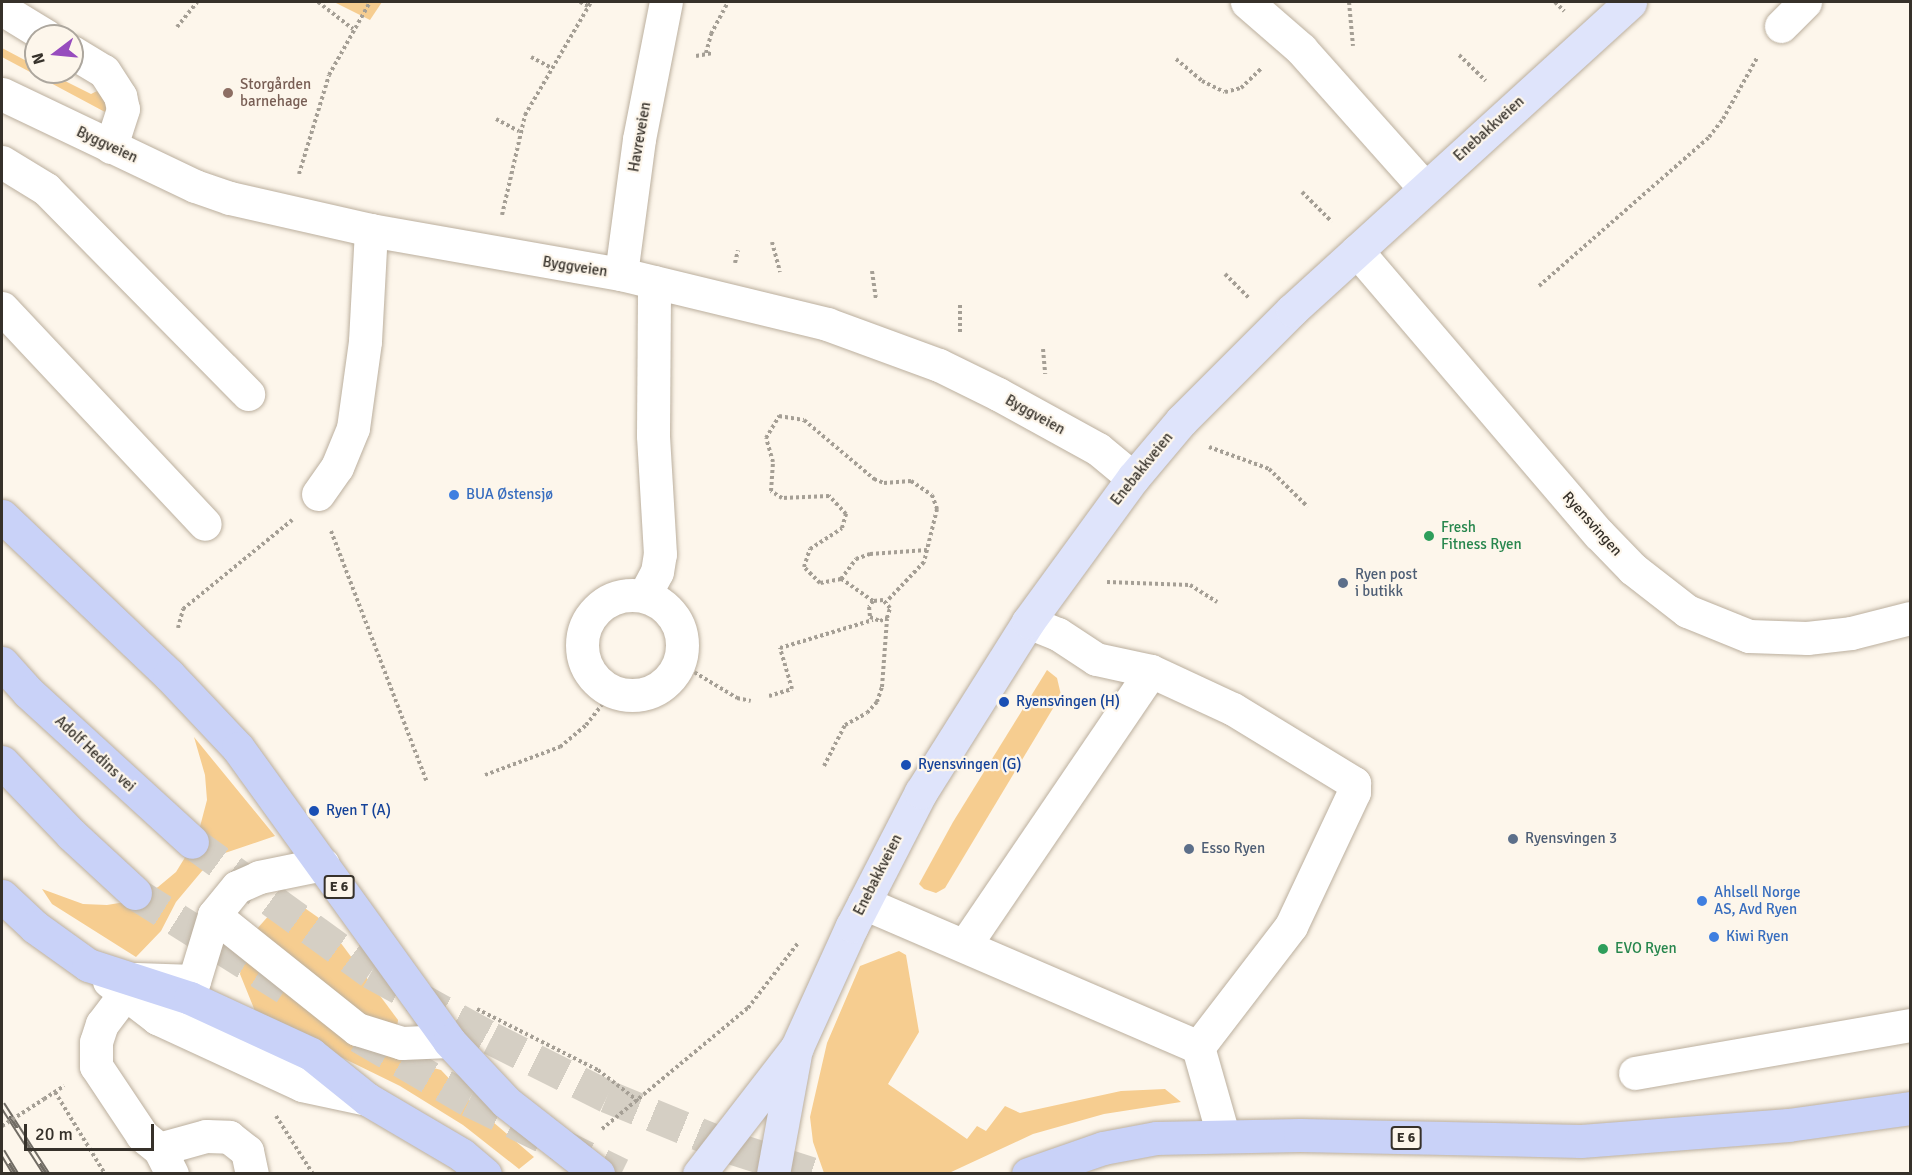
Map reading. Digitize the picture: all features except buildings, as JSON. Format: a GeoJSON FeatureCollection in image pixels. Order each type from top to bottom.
{"type":"FeatureCollection","features":[{"type":"Feature","properties":{"kind":"highway","name":"E 6"},"geometry":{"type":"LineString","coordinates":[[2,516],[214,722],[271,789],[449,1041],[506,1102],[598,1173]]}},
{"type":"Feature","properties":{"kind":"highway","name":"Adolf Hedins vei"},"geometry":{"type":"LineString","coordinates":[[2,663],[28,692],[192,842]]}},
{"type":"Feature","properties":{"kind":"highway"},"geometry":{"type":"LineString","coordinates":[[2,762],[70,834],[135,893]]}},
{"type":"Feature","properties":{"kind":"highway"},"geometry":{"type":"LineString","coordinates":[[2,896],[35,927],[88,965],[131,987],[190,998],[311,1054],[367,1099],[462,1155],[485,1173]]}},
{"type":"Feature","properties":{"kind":"highway","name":"E 6"},"geometry":{"type":"LineString","coordinates":[[1028,1173],[1053,1163],[1146,1140],[1223,1135],[1581,1141],[1788,1125],[1911,1108]]}},
{"type":"Feature","properties":{"kind":"main road","name":"Enebakkveien"},"geometry":{"type":"LineString","coordinates":[[699,1173],[796,1047],[858,914],[921,792],[1028,622],[1133,478],[1228,372],[1425,188],[1630,2]]}},
{"type":"Feature","properties":{"kind":"main road","name":"Enebakkveien"},"geometry":{"type":"LineString","coordinates":[[773,1173],[796,1047]]}},
{"type":"Feature","properties":{"kind":"street","name":"Havreveien"},"geometry":{"type":"LineString","coordinates":[[621,274],[639,139],[666,2]]}},
{"type":"Feature","properties":{"kind":"street"},"geometry":{"type":"LineString","coordinates":[[1247,2],[1301,49],[1425,188]]}},
{"type":"Feature","properties":{"kind":"street"},"geometry":{"type":"LineString","coordinates":[[1781,26],[1805,2]]}},
{"type":"Feature","properties":{"kind":"street"},"geometry":{"type":"LineString","coordinates":[[2,9],[26,24]]}},
{"type":"Feature","properties":{"kind":"street"},"geometry":{"type":"LineString","coordinates":[[84,59],[104,71],[120,96],[122,117],[111,147]]}},
{"type":"Feature","properties":{"kind":"street","name":"Byggveien"},"geometry":{"type":"LineString","coordinates":[[2,94],[195,186],[287,212],[372,230],[621,274],[827,324],[939,365],[1098,449],[1133,478]]}},
{"type":"Feature","properties":{"kind":"street"},"geometry":{"type":"LineString","coordinates":[[2,162],[46,189],[248,394]]}},
{"type":"Feature","properties":{"kind":"street"},"geometry":{"type":"LineString","coordinates":[[318,494],[337,467],[353,428],[365,341],[372,230]]}},
{"type":"Feature","properties":{"kind":"street","name":"Ryensvingen"},"geometry":{"type":"LineString","coordinates":[[1357,251],[1599,534],[1633,569],[1687,611],[1749,636],[1808,638],[1908,624]]}},
{"type":"Feature","properties":{"kind":"street"},"geometry":{"type":"LineString","coordinates":[[644,596],[657,572],[660,554],[653,435],[654,282]]}},
{"type":"Feature","properties":{"kind":"street"},"geometry":{"type":"LineString","coordinates":[[2,308],[205,524]]}},
{"type":"Feature","properties":{"kind":"street"},"geometry":{"type":"LineString","coordinates":[[644,596],[670,612],[679,626],[682,641],[679,663],[665,683],[651,692],[636,696],[613,691],[594,678],[585,664],[583,633],[599,606],[613,598],[644,596]]}},
{"type":"Feature","properties":{"kind":"street"},"geometry":{"type":"LineString","coordinates":[[1028,622],[1058,634],[1096,659],[1152,671],[1233,709],[1324,762],[1355,787],[1291,926],[1198,1047]]}},
{"type":"Feature","properties":{"kind":"street"},"geometry":{"type":"LineString","coordinates":[[965,945],[1152,671]]}},
{"type":"Feature","properties":{"kind":"street"},"geometry":{"type":"LineString","coordinates":[[252,1173],[247,1151],[229,1137],[206,1136],[165,1161],[142,1134],[96,1066],[94,1054],[102,1024],[131,987],[194,981],[214,915],[237,887],[259,877],[323,864]]}},
{"type":"Feature","properties":{"kind":"street"},"geometry":{"type":"LineString","coordinates":[[858,914],[965,945],[1198,1047]]}},
{"type":"Feature","properties":{"kind":"street"},"geometry":{"type":"LineString","coordinates":[[214,915],[357,1029],[402,1043],[449,1041]]}},
{"type":"Feature","properties":{"kind":"street"},"geometry":{"type":"LineString","coordinates":[[1635,1073],[1911,1025]]}},
{"type":"Feature","properties":{"kind":"street"},"geometry":{"type":"LineString","coordinates":[[1198,1047],[1223,1135]]}},
{"type":"Feature","properties":{"kind":"path"},"geometry":{"type":"LineString","coordinates":[[177,27],[197,2]]}},
{"type":"Feature","properties":{"kind":"path"},"geometry":{"type":"LineString","coordinates":[[318,2],[353,29]]}},
{"type":"Feature","properties":{"kind":"path"},"geometry":{"type":"LineString","coordinates":[[287,212],[329,75],[370,2]]}},
{"type":"Feature","properties":{"kind":"path"},"geometry":{"type":"LineString","coordinates":[[499,227],[519,130],[589,4],[580,2]]}},
{"type":"Feature","properties":{"kind":"path"},"geometry":{"type":"LineString","coordinates":[[713,53],[706,53],[709,41],[728,2]]}},
{"type":"Feature","properties":{"kind":"path"},"geometry":{"type":"LineString","coordinates":[[1555,2],[1567,13]]}},
{"type":"Feature","properties":{"kind":"path"},"geometry":{"type":"LineString","coordinates":[[1539,286],[1709,137],[1781,26]]}},
{"type":"Feature","properties":{"kind":"path"},"geometry":{"type":"LineString","coordinates":[[1459,55],[1488,84]]}},
{"type":"Feature","properties":{"kind":"path"},"geometry":{"type":"LineString","coordinates":[[531,57],[552,68]]}},
{"type":"Feature","properties":{"kind":"path"},"geometry":{"type":"LineString","coordinates":[[1176,58],[1203,81],[1225,92],[1241,88],[1252,78]]}},
{"type":"Feature","properties":{"kind":"path"},"geometry":{"type":"LineString","coordinates":[[496,119],[519,130]]}},
{"type":"Feature","properties":{"kind":"path"},"geometry":{"type":"LineString","coordinates":[[1302,192],[1335,224]]}},
{"type":"Feature","properties":{"kind":"path"},"geometry":{"type":"LineString","coordinates":[[772,242],[784,278]]}},
{"type":"Feature","properties":{"kind":"path"},"geometry":{"type":"LineString","coordinates":[[872,271],[877,302]]}},
{"type":"Feature","properties":{"kind":"path"},"geometry":{"type":"LineString","coordinates":[[1224,274],[1251,300]]}},
{"type":"Feature","properties":{"kind":"path"},"geometry":{"type":"LineString","coordinates":[[960,305],[960,335]]}},
{"type":"Feature","properties":{"kind":"path"},"geometry":{"type":"LineString","coordinates":[[1043,349],[1045,378]]}},
{"type":"Feature","properties":{"kind":"path"},"geometry":{"type":"LineString","coordinates":[[841,579],[873,601],[886,602],[917,573],[927,550],[937,509],[928,490],[911,481],[884,483],[874,479],[804,420],[779,416],[766,438],[773,462],[771,491],[782,498],[829,496],[840,504],[846,523],[814,544],[803,562],[808,573],[820,583],[841,579],[856,559],[870,554],[927,550]]}},
{"type":"Feature","properties":{"kind":"path"},"geometry":{"type":"LineString","coordinates":[[1207,447],[1269,469],[1308,507]]}},
{"type":"Feature","properties":{"kind":"path"},"geometry":{"type":"LineString","coordinates":[[177,630],[183,609],[273,538],[318,494],[350,590],[426,780]]}},
{"type":"Feature","properties":{"kind":"path"},"geometry":{"type":"LineString","coordinates":[[1100,582],[1190,585],[1217,602]]}},
{"type":"Feature","properties":{"kind":"path"},"geometry":{"type":"LineString","coordinates":[[873,601],[868,610],[873,620]]}},
{"type":"Feature","properties":{"kind":"path"},"geometry":{"type":"LineString","coordinates":[[824,766],[845,725],[867,713],[877,702],[882,687],[887,618],[891,612],[886,602]]}},
{"type":"Feature","properties":{"kind":"path"},"geometry":{"type":"LineString","coordinates":[[769,696],[792,689],[780,648],[873,620],[887,618]]}},
{"type":"Feature","properties":{"kind":"path"},"geometry":{"type":"LineString","coordinates":[[679,663],[736,698],[751,701]]}},
{"type":"Feature","properties":{"kind":"path"},"geometry":{"type":"LineString","coordinates":[[485,775],[560,747],[586,725],[613,691]]}},
{"type":"Feature","properties":{"kind":"path"},"geometry":{"type":"LineString","coordinates":[[594,1135],[748,1008],[805,932],[858,914]]}},
{"type":"Feature","properties":{"kind":"path"},"geometry":{"type":"LineString","coordinates":[[470,1005],[598,1070],[638,1101]]}},
{"type":"Feature","properties":{"kind":"path"},"geometry":{"type":"LineString","coordinates":[[2,1126],[72,1080]]}},
{"type":"Feature","properties":{"kind":"path"},"geometry":{"type":"LineString","coordinates":[[55,1092],[105,1173]]}},
{"type":"Feature","properties":{"kind":"path"},"geometry":{"type":"LineString","coordinates":[[273,1111],[313,1173]]}},
{"type":"Feature","properties":{"kind":"shaded area"},"geometry":{"type":"Polygon","coordinates":[[[334,2],[382,2],[370,20],[334,2]]]}},
{"type":"Feature","properties":{"kind":"shaded area"},"geometry":{"type":"Polygon","coordinates":[[[2,48],[24,60],[24,69],[2,57],[2,48]]]}},
{"type":"Feature","properties":{"kind":"shaded area"},"geometry":{"type":"Polygon","coordinates":[[[53,84],[71,84],[91,94],[97,91],[108,105],[105,112],[53,84]]]}},
{"type":"Feature","properties":{"kind":"shaded area"},"geometry":{"type":"Polygon","coordinates":[[[1047,670],[1057,678],[1061,695],[945,888],[936,893],[924,889],[919,884],[953,822],[1047,670]]]}},
{"type":"Feature","properties":{"kind":"shaded area"},"geometry":{"type":"Polygon","coordinates":[[[194,737],[275,836],[225,853],[202,871],[176,902],[161,931],[136,957],[52,904],[42,889],[83,904],[107,905],[131,901],[158,887],[176,872],[197,838],[207,800],[205,775],[194,737]]]}},
{"type":"Feature","properties":{"kind":"shaded area"},"geometry":{"type":"Polygon","coordinates":[[[299,904],[326,923],[398,1020],[397,1028],[354,1012],[256,930],[271,913],[299,904]]]}},
{"type":"Feature","properties":{"kind":"shaded area"},"geometry":{"type":"Polygon","coordinates":[[[243,951],[372,1051],[441,1070],[479,1110],[534,1157],[519,1169],[463,1125],[400,1086],[257,1016],[240,974],[243,951]]]}},
{"type":"Feature","properties":{"kind":"shaded area"},"geometry":{"type":"Polygon","coordinates":[[[899,951],[906,955],[919,1032],[888,1084],[967,1139],[977,1126],[986,1131],[1005,1106],[1020,1113],[1121,1091],[1165,1089],[1181,1102],[1104,1114],[1033,1134],[949,1173],[824,1173],[813,1142],[810,1117],[827,1043],[860,966],[899,951]]]}},
{"type":"Feature","properties":{"kind":"tunnel"},"geometry":{"type":"LineString","coordinates":[[192,842],[371,972],[491,1038],[607,1096],[733,1148],[814,1174]]}},
{"type":"Feature","properties":{"kind":"tunnel"},"geometry":{"type":"LineString","coordinates":[[135,893],[286,988]]}},
{"type":"Feature","properties":{"kind":"tunnel"},"geometry":{"type":"LineString","coordinates":[[359,1036],[469,1100],[621,1174]]}},
{"type":"Feature","properties":{"kind":"railway"},"geometry":{"type":"LineString","coordinates":[[2,1104],[47,1174]]}},
{"type":"Feature","properties":{"kind":"railway"},"geometry":{"type":"LineString","coordinates":[[2,1151],[16,1174]]}},
{"type":"Feature","properties":{"kind":"place","name":"Storgården barnehage"},"geometry":{"type":"Point","coordinates":[228,93]}},
{"type":"Feature","properties":{"kind":"place","name":"BUA Østensjø"},"geometry":{"type":"Point","coordinates":[454,495]}},
{"type":"Feature","properties":{"kind":"place","name":"Fresh Fitness Ryen"},"geometry":{"type":"Point","coordinates":[1429,536]}},
{"type":"Feature","properties":{"kind":"place","name":"Ryen post i butikk"},"geometry":{"type":"Point","coordinates":[1343,583]}},
{"type":"Feature","properties":{"kind":"place","name":"Ryensvingen (H)"},"geometry":{"type":"Point","coordinates":[1004,702]}},
{"type":"Feature","properties":{"kind":"place","name":"Ryensvingen (G)"},"geometry":{"type":"Point","coordinates":[906,765]}},
{"type":"Feature","properties":{"kind":"place","name":"Ryen T (A)"},"geometry":{"type":"Point","coordinates":[314,811]}},
{"type":"Feature","properties":{"kind":"place","name":"Ryensvingen 3"},"geometry":{"type":"Point","coordinates":[1513,839]}},
{"type":"Feature","properties":{"kind":"place","name":"Esso Ryen"},"geometry":{"type":"Point","coordinates":[1189,849]}},
{"type":"Feature","properties":{"kind":"place","name":"Ahlsell Norge AS, Avd Ryen"},"geometry":{"type":"Point","coordinates":[1702,901]}},
{"type":"Feature","properties":{"kind":"place","name":"Kiwi Ryen"},"geometry":{"type":"Point","coordinates":[1714,937]}},
{"type":"Feature","properties":{"kind":"place","name":"EVO Ryen"},"geometry":{"type":"Point","coordinates":[1603,949]}}]}
